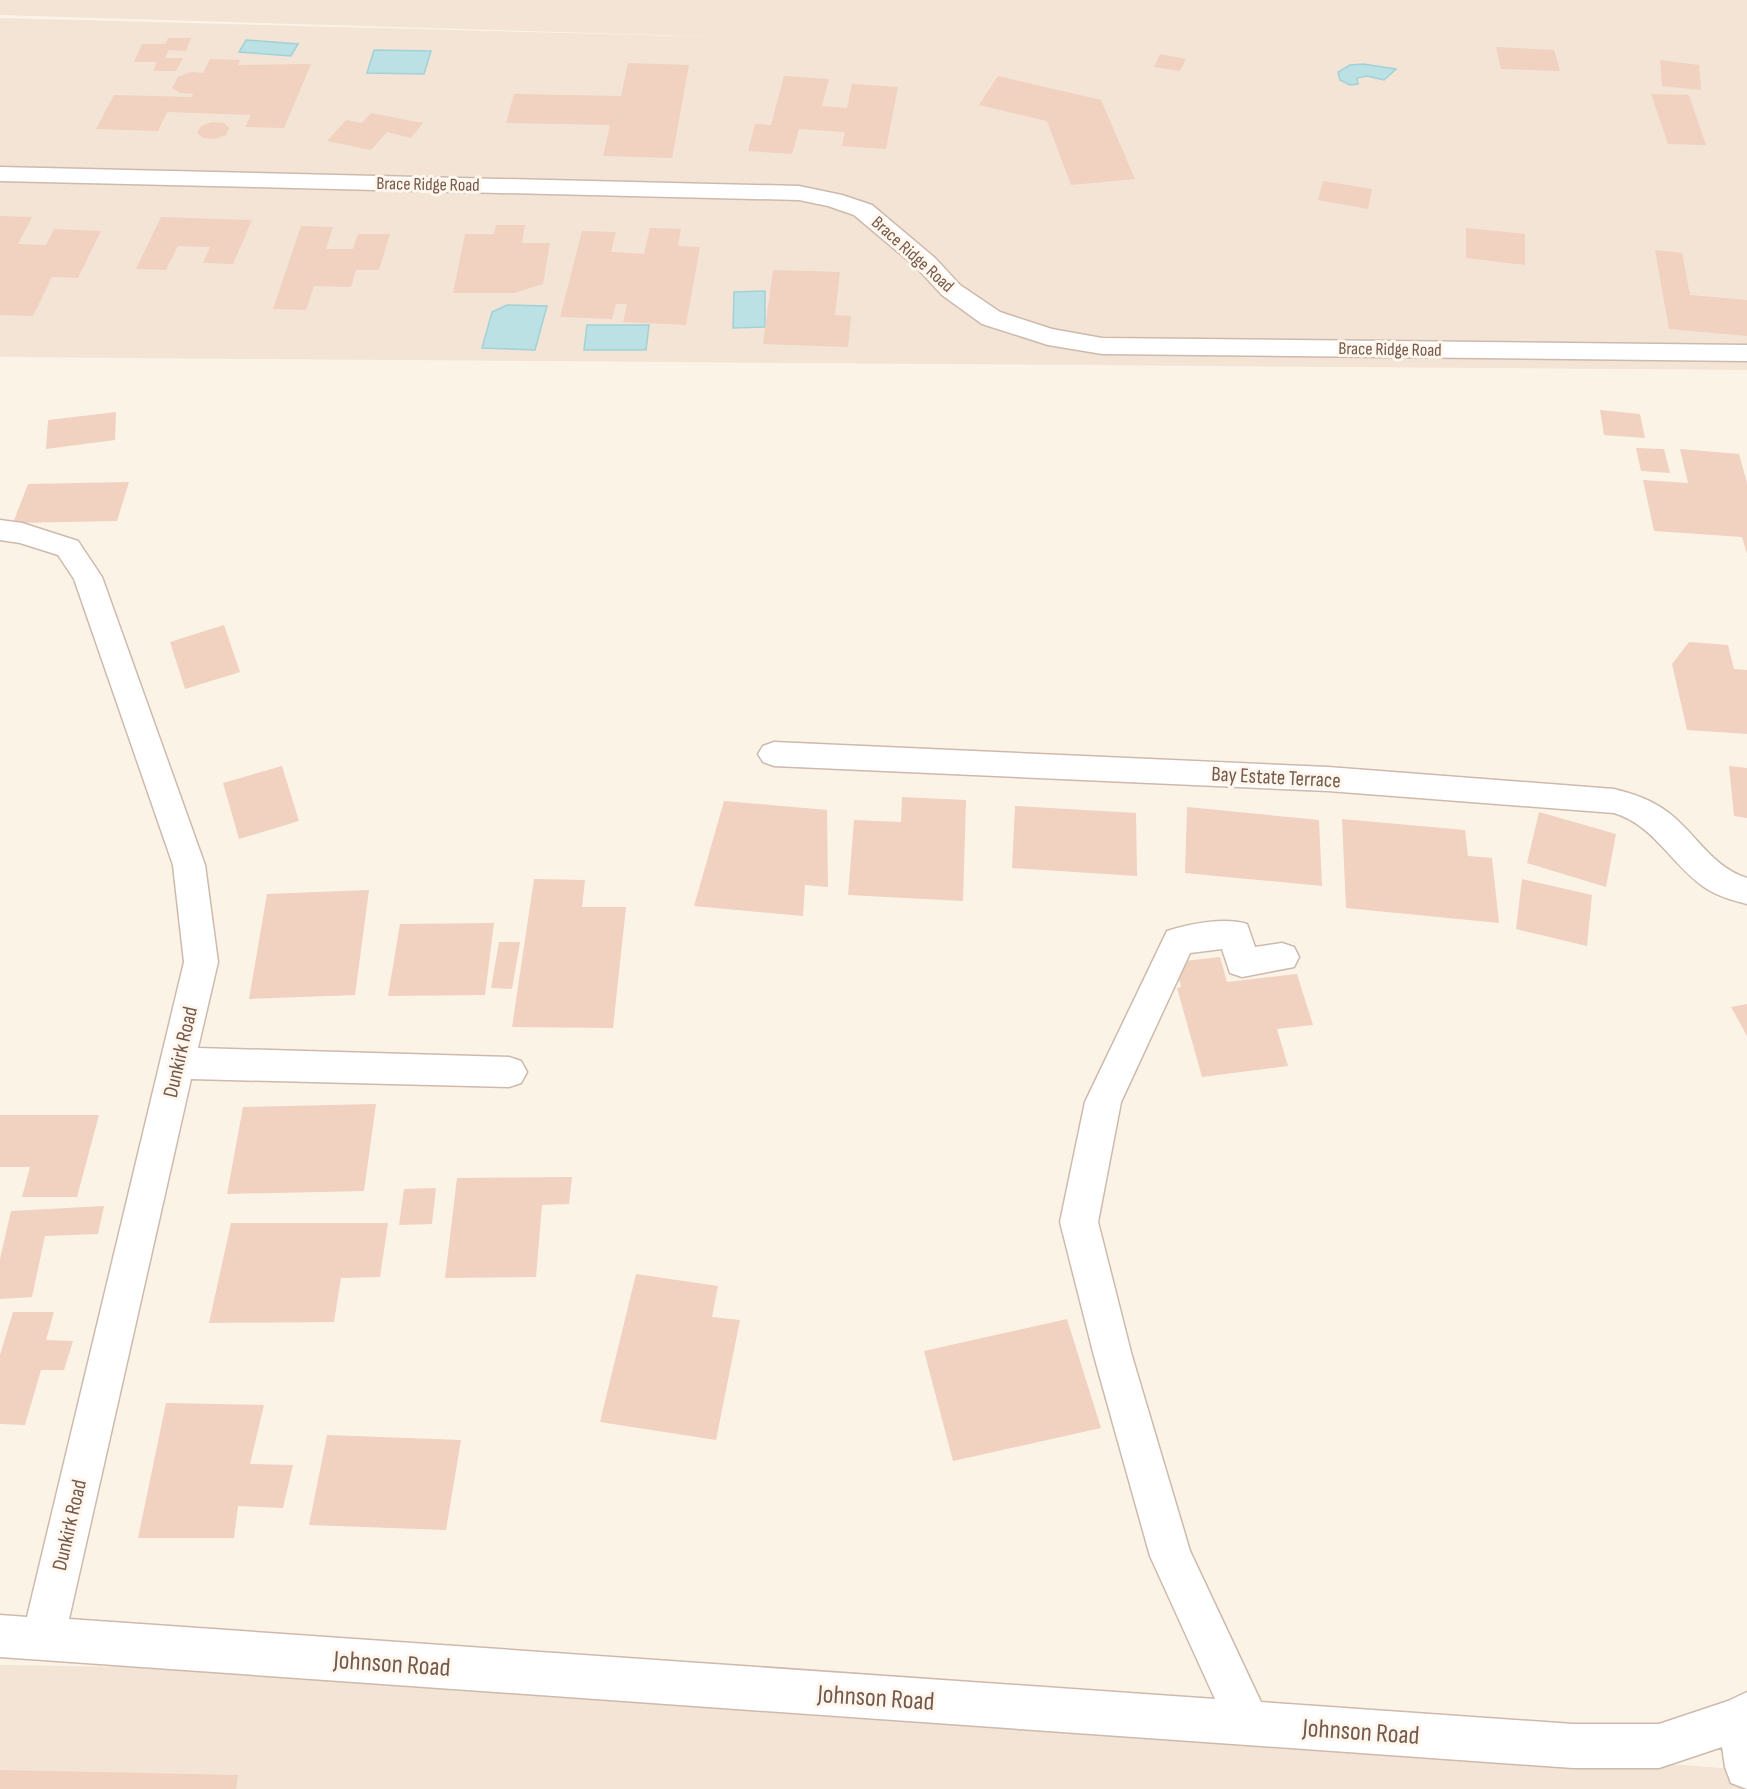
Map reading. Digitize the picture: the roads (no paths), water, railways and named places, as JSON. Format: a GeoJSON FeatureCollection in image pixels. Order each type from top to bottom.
{"type":"FeatureCollection","features":[{"type":"Feature","properties":{"kind":"street","name":"Brace Ridge Road"},"geometry":{"type":"LineString","coordinates":[[0,174],[800,193],[834,200],[863,210],[926,263],[951,290],[991,318],[1048,337],[1102,346],[1747,353]]}},
{"type":"Feature","properties":{"kind":"street","name":"Dunkirk Road"},"geometry":{"type":"LineString","coordinates":[[0,530],[22,532],[68,548],[88,577],[189,865],[201,962],[43,1638]]}},
{"type":"Feature","properties":{"kind":"street","name":"Bay Estate Terrace"},"geometry":{"type":"LineString","coordinates":[[774,754],[1328,779],[1614,801],[1645,813],[1700,867],[1731,889],[1747,891]]}},
{"type":"Feature","properties":{"kind":"street"},"geometry":{"type":"LineString","coordinates":[[1248,1723],[1171,1556],[1113,1356],[1079,1222],[1103,1102],[1179,941],[1235,934],[1242,963],[1282,957]]}},
{"type":"Feature","properties":{"kind":"street"},"geometry":{"type":"LineString","coordinates":[[177,1063],[509,1072]]}},
{"type":"Feature","properties":{"kind":"street","name":"Johnson Road"},"geometry":{"type":"LineString","coordinates":[[0,1636],[1573,1746],[1659,1746],[1744,1717]]}},
{"type":"Feature","properties":{"kind":"street"},"geometry":{"type":"LineString","coordinates":[[1744,1717],[1747,1767]]}},
{"type":"Feature","properties":{"kind":"water"},"geometry":{"type":"Polygon","coordinates":[[[246,40],[298,44],[291,56],[239,52],[246,40]]]}},
{"type":"Feature","properties":{"kind":"water"},"geometry":{"type":"Polygon","coordinates":[[[374,50],[431,51],[424,74],[367,73],[374,50]]]}},
{"type":"Feature","properties":{"kind":"water"},"geometry":{"type":"Polygon","coordinates":[[[1363,64],[1396,69],[1384,80],[1367,76],[1357,78],[1358,84],[1350,85],[1340,80],[1338,72],[1350,65],[1363,64]]]}},
{"type":"Feature","properties":{"kind":"water"},"geometry":{"type":"Polygon","coordinates":[[[765,291],[765,327],[733,328],[734,292],[765,291]]]}},
{"type":"Feature","properties":{"kind":"water"},"geometry":{"type":"Polygon","coordinates":[[[507,305],[547,306],[535,350],[482,348],[492,312],[507,305]]]}},
{"type":"Feature","properties":{"kind":"water"},"geometry":{"type":"Polygon","coordinates":[[[587,325],[649,325],[646,350],[584,350],[587,325]]]}}]}
